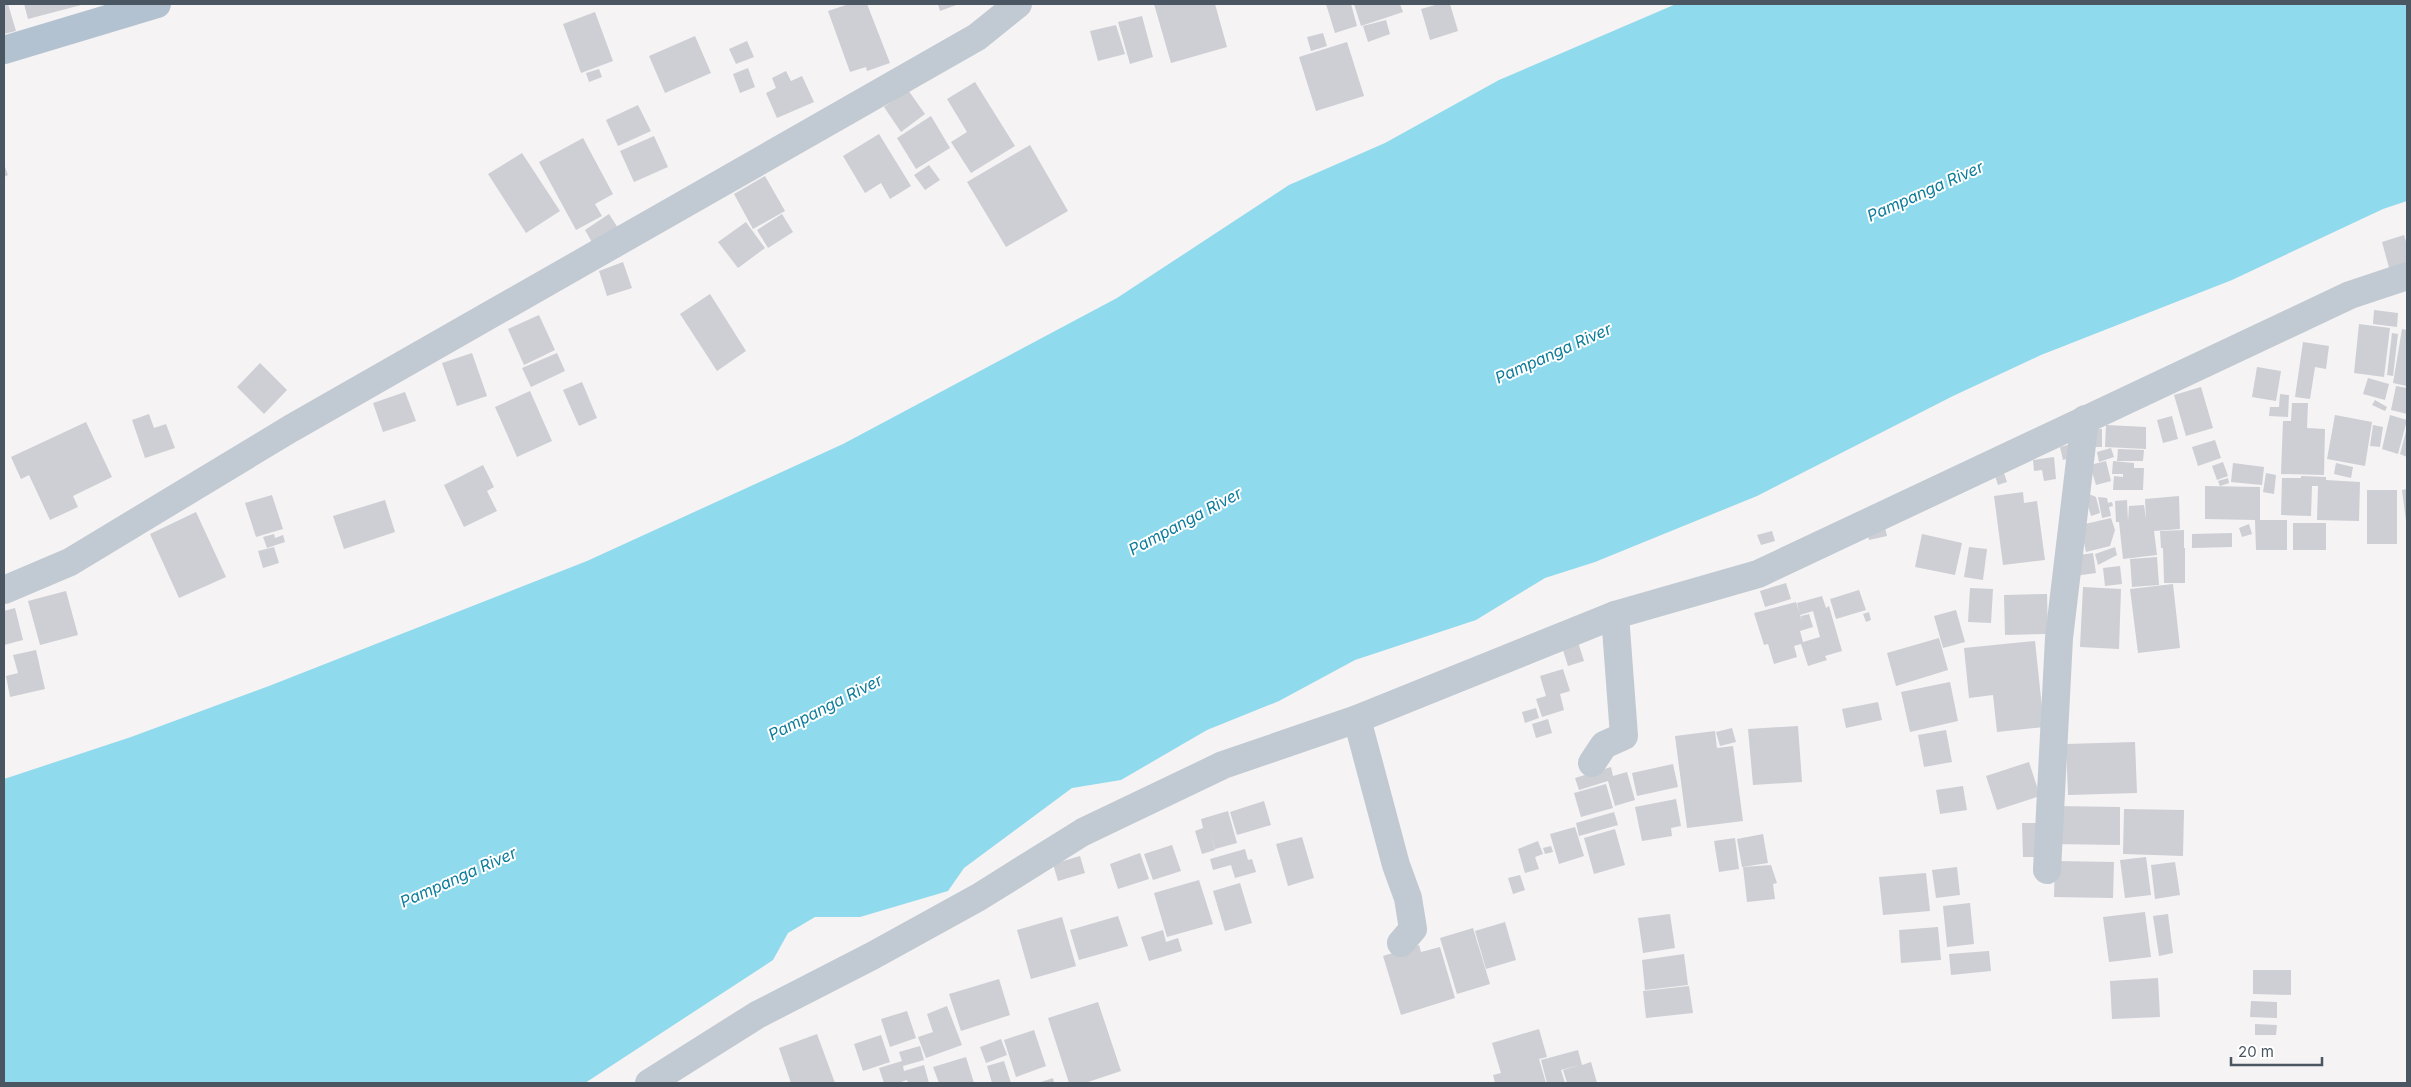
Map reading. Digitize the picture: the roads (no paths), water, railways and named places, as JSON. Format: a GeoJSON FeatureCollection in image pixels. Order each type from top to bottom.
{"type":"FeatureCollection","features":[{"type":"Feature","properties":{"kind":"main road"},"geometry":{"type":"LineString","coordinates":[[4,50],[157,4]]}},
{"type":"Feature","properties":{"kind":"street"},"geometry":{"type":"LineString","coordinates":[[4,590],[70,562],[290,429],[977,37],[1018,4]]}},
{"type":"Feature","properties":{"kind":"street"},"geometry":{"type":"LineString","coordinates":[[649,1083],[758,1015],[872,956],[979,897],[1082,832],[1223,765],[1357,719],[1616,614],[1758,574],[2350,295],[2407,276]]}},
{"type":"Feature","properties":{"kind":"street"},"geometry":{"type":"LineString","coordinates":[[2047,870],[2059,638],[2084,420]]}},
{"type":"Feature","properties":{"kind":"street"},"geometry":{"type":"LineString","coordinates":[[1592,763],[1604,745],[1624,736],[1616,614]]}},
{"type":"Feature","properties":{"kind":"street"},"geometry":{"type":"LineString","coordinates":[[1357,719],[1396,865],[1408,898],[1413,929],[1401,943]]}},
{"type":"Feature","properties":{"kind":"water","name":"Pampanga River"},"geometry":{"type":"Polygon","coordinates":[[[1676,4],[2407,4],[2407,201],[2383,209],[2232,280],[2041,355],[1953,396],[1757,496],[1595,562],[1545,578],[1476,620],[1355,660],[1279,701],[1207,730],[1121,780],[1072,788],[964,868],[948,891],[860,917],[815,917],[788,933],[773,960],[585,1083],[4,1083],[4,779],[131,737],[269,686],[587,561],[843,444],[1117,298],[1289,185],[1385,143],[1499,80],[1676,4]]]}}]}
